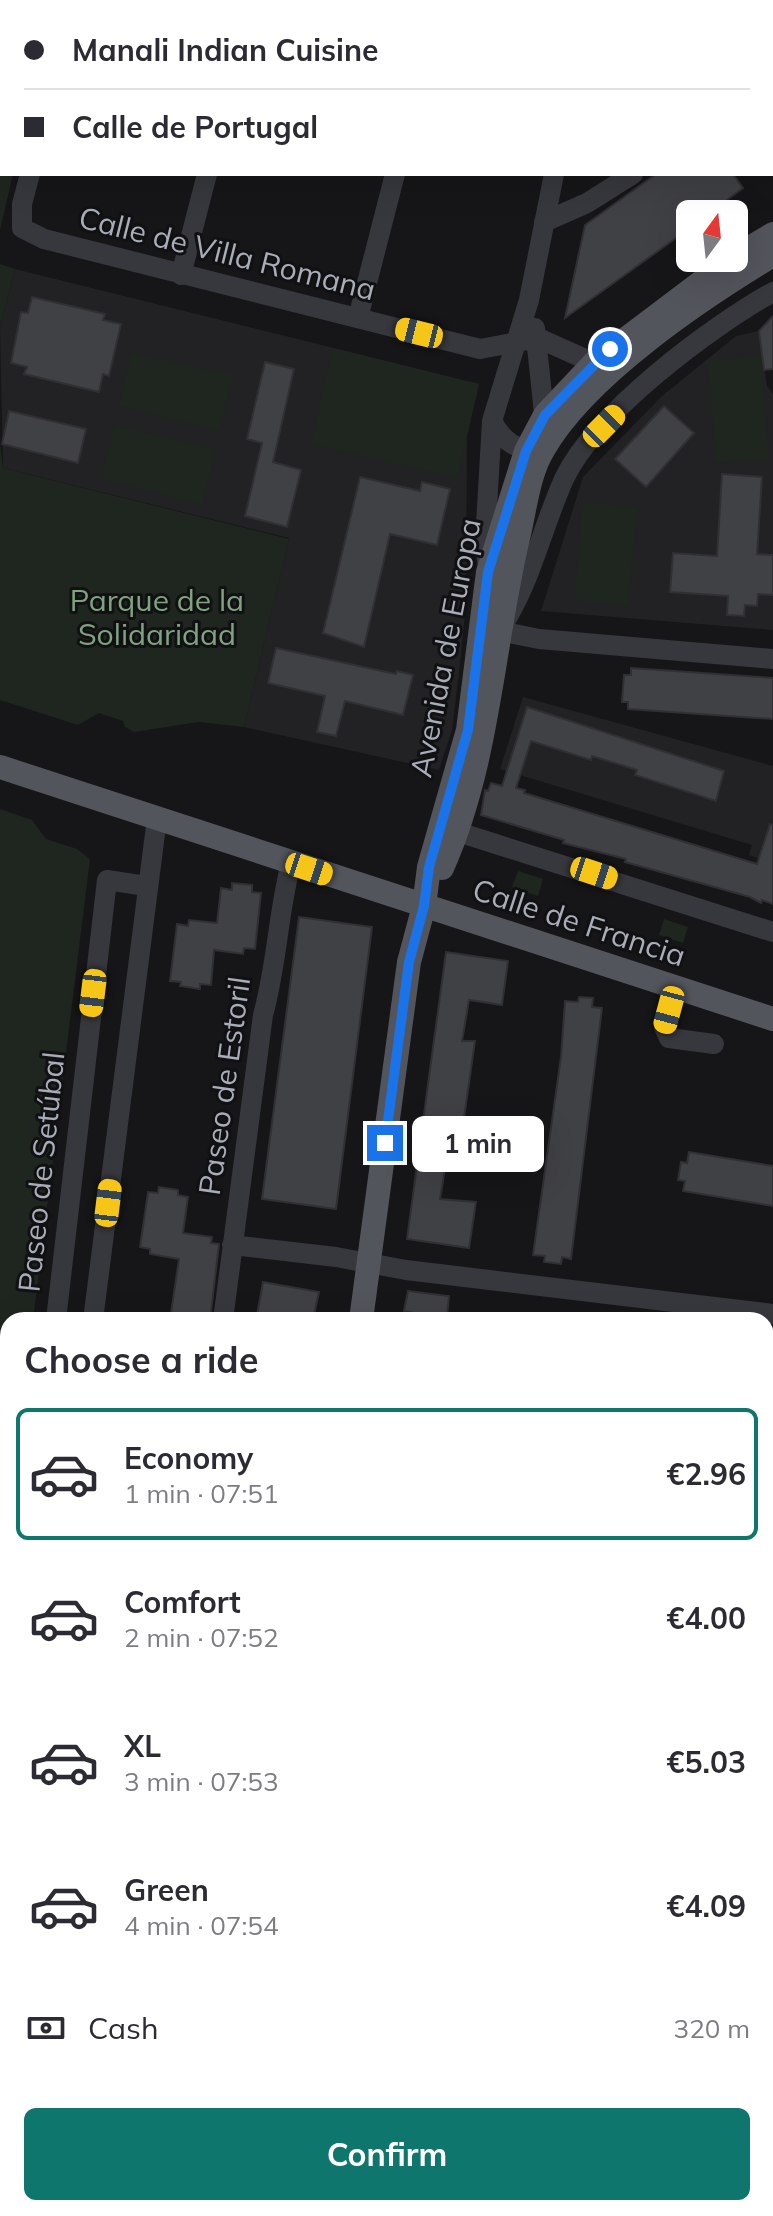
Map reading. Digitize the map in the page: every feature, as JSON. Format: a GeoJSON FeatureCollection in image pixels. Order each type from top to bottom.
{"type":"FeatureCollection","features":[{"type":"Feature","properties":{"kind":"main road","name":"Avenida de Europa"},"geometry":{"type":"LineString","coordinates":[[748,249],[773,234]]}},
{"type":"Feature","properties":{"kind":"main road","name":"Avenida de Europa"},"geometry":{"type":"LineString","coordinates":[[424,906],[458,832],[485,731],[502,604],[534,451],[579,403],[638,350],[708,297],[773,255]]}},
{"type":"Feature","properties":{"kind":"main road","name":"Avenida de Europa"},"geometry":{"type":"LineString","coordinates":[[424,906],[429,867],[468,730],[488,572],[545,415],[594,363],[715,272]]}},
{"type":"Feature","properties":{"kind":"main road","name":"Calle de Francia"},"geometry":{"type":"LineString","coordinates":[[0,767],[773,1019]]}},
{"type":"Feature","properties":{"kind":"main road"},"geometry":{"type":"LineString","coordinates":[[362,1312],[401,1008],[424,906]]}},
{"type":"Feature","properties":{"kind":"street","name":"Calle de Villa Romana"},"geometry":{"type":"LineString","coordinates":[[29,176],[22,204],[22,228],[44,239],[480,349],[538,338]]}},
{"type":"Feature","properties":{"kind":"street"},"geometry":{"type":"LineString","coordinates":[[181,275],[206,176]]}},
{"type":"Feature","properties":{"kind":"street"},"geometry":{"type":"LineString","coordinates":[[358,318],[394,176]]}},
{"type":"Feature","properties":{"kind":"street"},"geometry":{"type":"LineString","coordinates":[[488,572],[485,542],[492,421],[513,344],[529,300],[554,176]]}},
{"type":"Feature","properties":{"kind":"street"},"geometry":{"type":"LineString","coordinates":[[544,222],[587,203],[630,176]]}},
{"type":"Feature","properties":{"kind":"street","name":"Avenida de Europa"},"geometry":{"type":"LineString","coordinates":[[499,631],[517,605],[564,478],[583,449],[658,372],[739,311],[773,292]]}},
{"type":"Feature","properties":{"kind":"street"},"geometry":{"type":"LineString","coordinates":[[529,300],[538,338],[545,415]]}},
{"type":"Feature","properties":{"kind":"street"},"geometry":{"type":"LineString","coordinates":[[538,338],[594,363]]}},
{"type":"Feature","properties":{"kind":"street"},"geometry":{"type":"LineString","coordinates":[[492,421],[506,441],[534,451]]}},
{"type":"Feature","properties":{"kind":"street"},"geometry":{"type":"LineString","coordinates":[[499,631],[539,639],[773,659]]}},
{"type":"Feature","properties":{"kind":"street"},"geometry":{"type":"LineString","coordinates":[[94,1312],[157,818]]}},
{"type":"Feature","properties":{"kind":"street","name":"Calle de Francia"},"geometry":{"type":"LineString","coordinates":[[458,832],[773,932]]}},
{"type":"Feature","properties":{"kind":"street","name":"Paseo de Estoril"},"geometry":{"type":"LineString","coordinates":[[224,1312],[263,1015],[270,989],[281,900],[291,863]]}},
{"type":"Feature","properties":{"kind":"street","name":"Paseo de Setúbal"},"geometry":{"type":"LineString","coordinates":[[57,1312],[107,880],[146,886]]}},
{"type":"Feature","properties":{"kind":"street"},"geometry":{"type":"LineString","coordinates":[[675,988],[664,1027],[669,1038],[714,1044]]}},
{"type":"Feature","properties":{"kind":"street"},"geometry":{"type":"LineString","coordinates":[[232,1245],[406,1270],[756,1312]]}},
{"type":"Feature","properties":{"kind":"shaded area"},"geometry":{"type":"Polygon","coordinates":[[[15,269],[479,384],[467,437],[466,604],[460,664],[452,730],[439,770],[244,727],[289,538],[3,468],[0,328],[15,269]]]}},
{"type":"Feature","properties":{"kind":"shaded area"},"geometry":{"type":"Polygon","coordinates":[[[759,331],[767,386],[773,394],[773,630],[541,611],[583,477],[662,396],[736,336],[759,331]]]}},
{"type":"Feature","properties":{"kind":"shaded area"},"geometry":{"type":"Polygon","coordinates":[[[523,697],[773,766],[773,863],[749,855],[752,845],[500,769],[523,697]]]}},
{"type":"Feature","properties":{"kind":"green space"},"geometry":{"type":"Polygon","coordinates":[[[0,176],[13,176],[0,230],[0,176]]]}},
{"type":"Feature","properties":{"kind":"green space"},"geometry":{"type":"Polygon","coordinates":[[[0,264],[15,269],[0,328],[0,264]]]}},
{"type":"Feature","properties":{"kind":"green space"},"geometry":{"type":"Polygon","coordinates":[[[333,348],[479,384],[457,478],[311,444],[333,348]]]}},
{"type":"Feature","properties":{"kind":"green space"},"geometry":{"type":"Polygon","coordinates":[[[131,353],[233,375],[219,431],[119,406],[131,353]]]}},
{"type":"Feature","properties":{"kind":"green space"},"geometry":{"type":"Polygon","coordinates":[[[761,356],[769,459],[716,463],[708,360],[761,356]]]}},
{"type":"Feature","properties":{"kind":"green space"},"geometry":{"type":"Polygon","coordinates":[[[115,425],[216,449],[202,505],[101,478],[115,425]]]}},
{"type":"Feature","properties":{"kind":"green space","name":"Parque de la Solidaridad"},"geometry":{"type":"Polygon","coordinates":[[[0,443],[3,468],[289,539],[244,727],[199,722],[134,732],[125,727],[123,721],[99,713],[78,725],[0,700],[0,443]]]}},
{"type":"Feature","properties":{"kind":"green space"},"geometry":{"type":"Polygon","coordinates":[[[583,502],[637,507],[628,606],[574,601],[583,502]]]}},
{"type":"Feature","properties":{"kind":"green space"},"geometry":{"type":"Polygon","coordinates":[[[0,809],[32,820],[46,839],[77,849],[90,859],[34,1312],[0,1312],[0,809]]]}},
{"type":"Feature","properties":{"kind":"green space"},"geometry":{"type":"Polygon","coordinates":[[[518,871],[543,879],[538,896],[512,887],[518,871]]]}},
{"type":"Feature","properties":{"kind":"green space"},"geometry":{"type":"Polygon","coordinates":[[[664,919],[688,927],[683,943],[659,935],[664,919]]]}},
{"type":"Feature","properties":{"kind":"building"},"geometry":{"type":"Polygon","coordinates":[[[653,176],[734,176],[743,188],[727,200],[676,200],[676,238],[565,318],[585,225],[653,176]]]}},
{"type":"Feature","properties":{"kind":"building"},"geometry":{"type":"Polygon","coordinates":[[[32,297],[105,314],[103,320],[121,324],[109,376],[103,374],[99,392],[24,374],[27,367],[11,363],[21,312],[28,313],[32,297]]]}},
{"type":"Feature","properties":{"kind":"building"},"geometry":{"type":"Polygon","coordinates":[[[773,316],[773,369],[764,370],[759,331],[773,316]]]}},
{"type":"Feature","properties":{"kind":"building"},"geometry":{"type":"Polygon","coordinates":[[[265,362],[294,369],[273,462],[301,470],[287,527],[245,516],[262,443],[247,439],[265,362]]]}},
{"type":"Feature","properties":{"kind":"building"},"geometry":{"type":"Polygon","coordinates":[[[664,406],[694,433],[646,487],[615,459],[664,406]]]}},
{"type":"Feature","properties":{"kind":"building"},"geometry":{"type":"Polygon","coordinates":[[[9,411],[86,429],[78,463],[2,444],[9,411]]]}},
{"type":"Feature","properties":{"kind":"building"},"geometry":{"type":"Polygon","coordinates":[[[722,474],[762,477],[757,554],[773,555],[773,595],[758,594],[757,606],[745,605],[744,616],[727,615],[728,596],[670,592],[673,553],[717,556],[722,474]]]}},
{"type":"Feature","properties":{"kind":"building"},"geometry":{"type":"Polygon","coordinates":[[[360,477],[420,491],[422,482],[450,489],[437,545],[390,534],[364,647],[323,633],[360,477]]]}},
{"type":"Feature","properties":{"kind":"building"},"geometry":{"type":"Polygon","coordinates":[[[276,648],[413,675],[403,715],[345,701],[336,736],[317,732],[325,696],[268,683],[276,648]]]}},
{"type":"Feature","properties":{"kind":"building"},"geometry":{"type":"Polygon","coordinates":[[[631,668],[773,678],[773,719],[628,709],[628,702],[622,702],[624,675],[631,675],[631,668]]]}},
{"type":"Feature","properties":{"kind":"building"},"geometry":{"type":"Polygon","coordinates":[[[527,707],[724,771],[716,801],[635,775],[637,770],[592,756],[591,760],[531,741],[516,788],[757,864],[770,824],[773,825],[773,904],[625,862],[626,859],[563,843],[564,840],[481,815],[485,790],[488,791],[491,783],[502,786],[527,707]]]}},
{"type":"Feature","properties":{"kind":"building"},"geometry":{"type":"Polygon","coordinates":[[[232,883],[252,885],[252,892],[261,893],[255,949],[244,948],[243,954],[214,950],[211,985],[200,984],[200,989],[170,981],[177,924],[188,926],[189,920],[217,923],[221,888],[232,890],[232,883]]]}},
{"type":"Feature","properties":{"kind":"building"},"geometry":{"type":"Polygon","coordinates":[[[299,917],[372,927],[336,1209],[262,1199],[299,917]]]}},
{"type":"Feature","properties":{"kind":"building"},"geometry":{"type":"Polygon","coordinates":[[[446,952],[508,961],[502,1005],[469,1000],[462,1041],[475,1041],[458,1160],[447,1157],[440,1199],[476,1202],[469,1248],[407,1239],[446,952]]]}},
{"type":"Feature","properties":{"kind":"building"},"geometry":{"type":"Polygon","coordinates":[[[579,997],[593,998],[592,1007],[602,1008],[571,1259],[562,1257],[561,1264],[544,1262],[545,1256],[533,1255],[561,1057],[565,1001],[578,1002],[579,997]]]}},
{"type":"Feature","properties":{"kind":"building"},"geometry":{"type":"Polygon","coordinates":[[[689,1152],[773,1166],[773,1206],[683,1191],[685,1181],[678,1180],[681,1162],[687,1163],[689,1152]]]}},
{"type":"Feature","properties":{"kind":"building"},"geometry":{"type":"Polygon","coordinates":[[[159,1187],[178,1190],[178,1195],[188,1197],[183,1233],[212,1237],[211,1243],[219,1244],[211,1312],[171,1312],[179,1259],[150,1254],[150,1249],[140,1247],[148,1192],[158,1193],[159,1187]]]}},
{"type":"Feature","properties":{"kind":"building"},"geometry":{"type":"Polygon","coordinates":[[[263,1282],[319,1292],[315,1312],[257,1312],[263,1282]]]}},
{"type":"Feature","properties":{"kind":"building"},"geometry":{"type":"Polygon","coordinates":[[[408,1291],[449,1296],[447,1312],[404,1311],[408,1291]]]}},
{"type":"Feature","properties":{"kind":"route"},"geometry":{"type":"LineString","coordinates":[[385,1143],[409,962],[424,906],[429,867],[468,730],[488,572],[517,472],[545,415],[610,349]]}}]}
